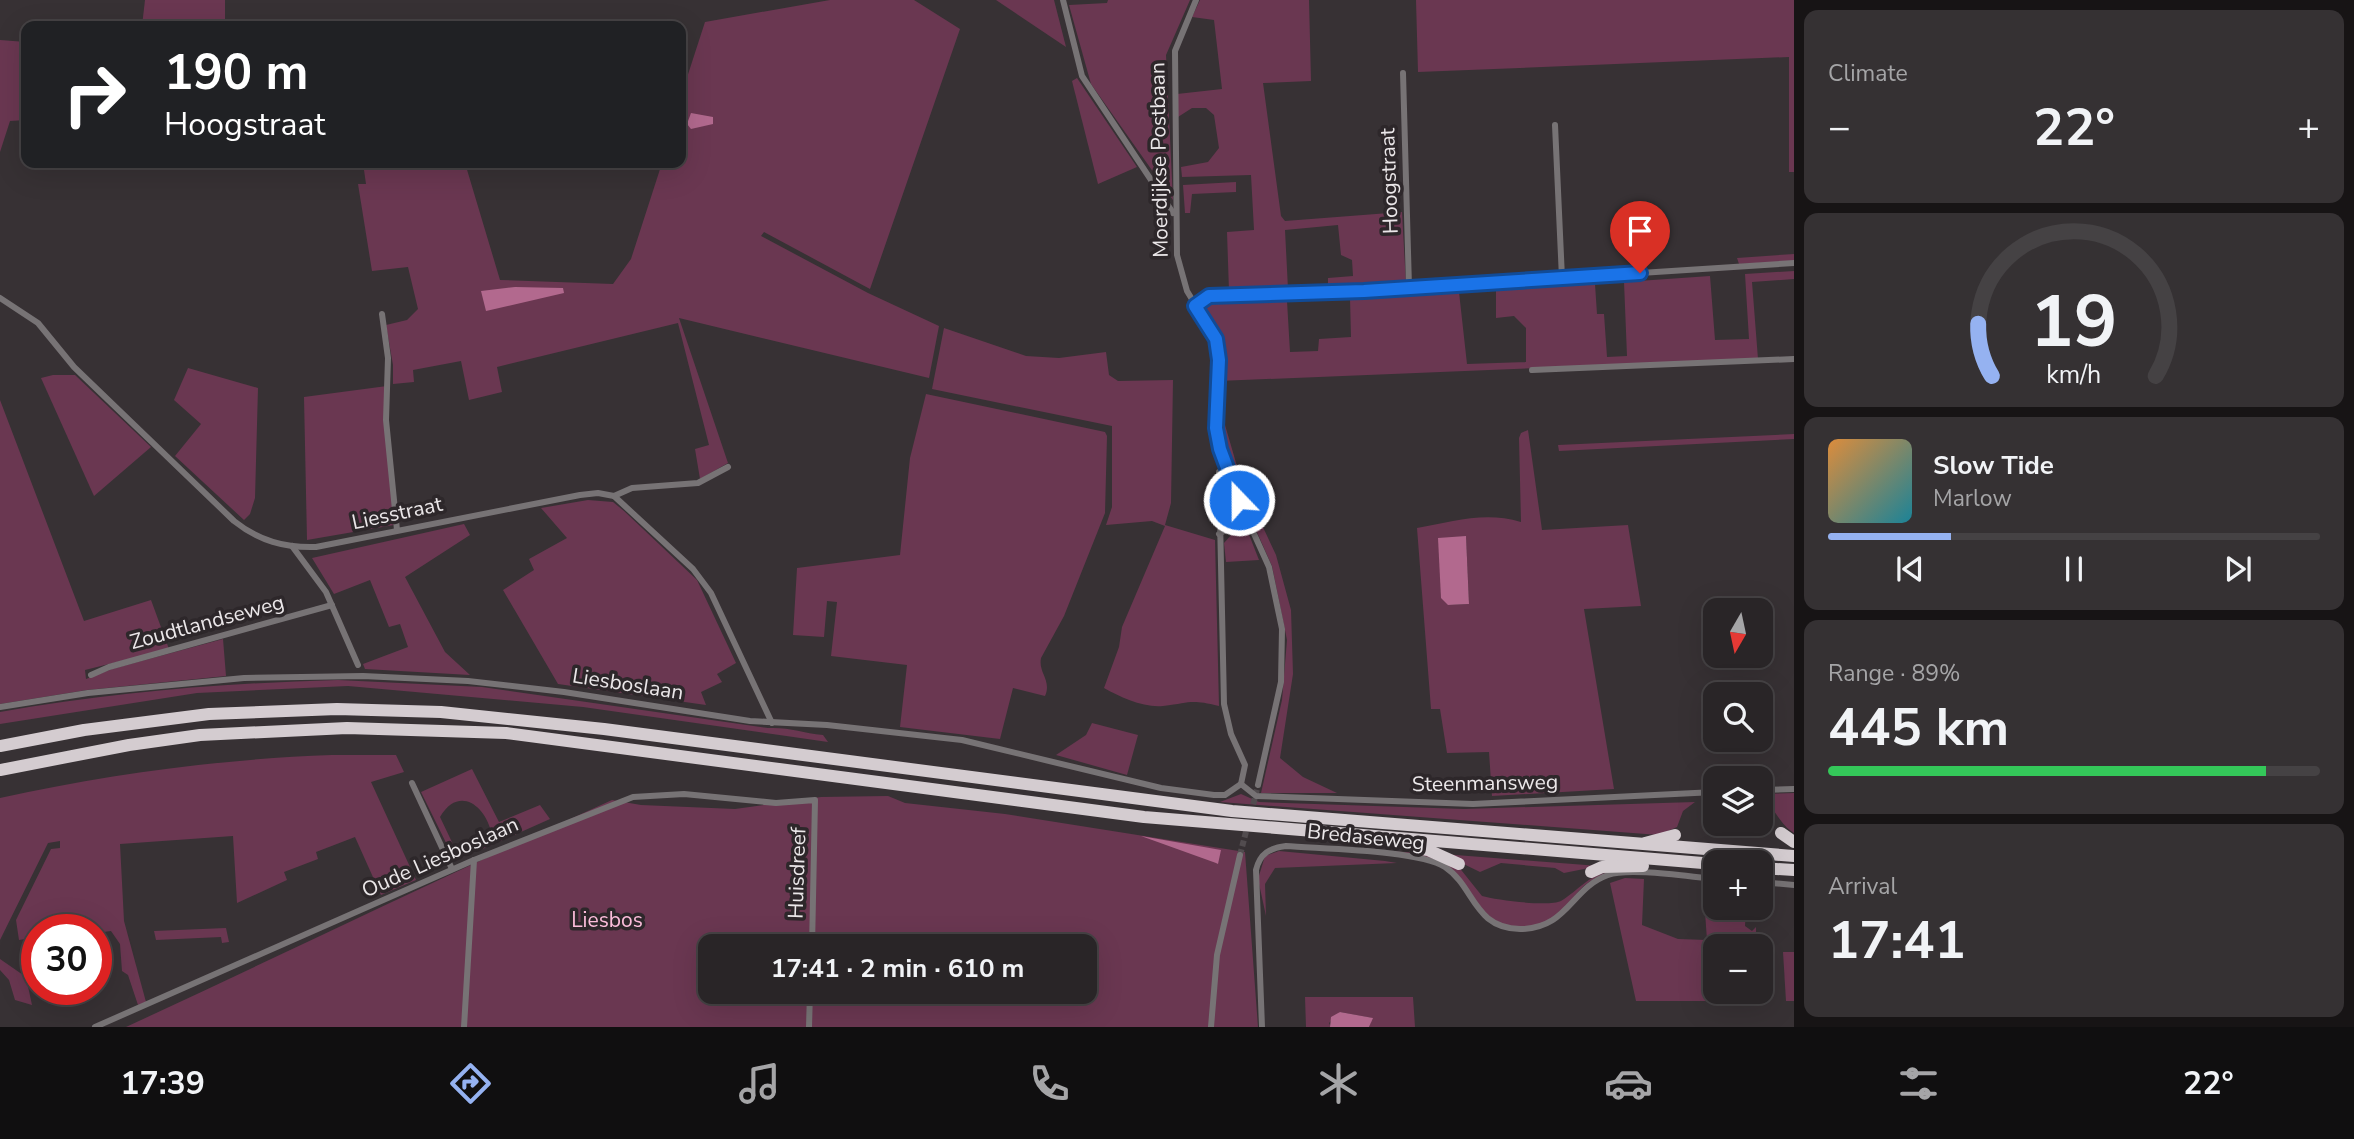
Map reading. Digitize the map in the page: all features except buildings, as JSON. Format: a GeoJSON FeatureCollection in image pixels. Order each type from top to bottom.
{"type":"FeatureCollection","features":[{"type":"Feature","properties":{"kind":"highway"},"geometry":{"type":"LineString","coordinates":[[0,746],[84,730],[209,714],[337,709],[441,712],[604,729],[1156,803],[1289,817],[1794,856]]}},
{"type":"Feature","properties":{"kind":"highway"},"geometry":{"type":"LineString","coordinates":[[0,770],[106,748],[200,735],[286,729],[451,731],[594,743],[1144,817],[1703,863]]}},
{"type":"Feature","properties":{"kind":"highway"},"geometry":{"type":"LineString","coordinates":[[1781,833],[1794,842]]}},
{"type":"Feature","properties":{"kind":"highway"},"geometry":{"type":"LineString","coordinates":[[1641,845],[1675,835]]}},
{"type":"Feature","properties":{"kind":"highway"},"geometry":{"type":"LineString","coordinates":[[1348,836],[1428,850],[1459,864]]}},
{"type":"Feature","properties":{"kind":"highway"},"geometry":{"type":"LineString","coordinates":[[1591,872],[1602,867],[1692,863]]}},
{"type":"Feature","properties":{"kind":"highway"},"geometry":{"type":"LineString","coordinates":[[1773,869],[1794,870]]}},
{"type":"Feature","properties":{"kind":"street"},"geometry":{"type":"LineString","coordinates":[[1063,0],[1082,76],[1171,207],[1175,218]]}},
{"type":"Feature","properties":{"kind":"street","name":"Moerdijkse Postbaan"},"geometry":{"type":"LineString","coordinates":[[1196,0],[1175,51],[1175,218],[1179,269],[1195,306],[1216,339],[1219,360],[1216,428],[1220,449],[1269,567],[1282,629],[1281,682],[1258,785]]}},
{"type":"Feature","properties":{"kind":"street","name":"Hoogstraat"},"geometry":{"type":"LineString","coordinates":[[1403,73],[1409,287]]}},
{"type":"Feature","properties":{"kind":"street"},"geometry":{"type":"LineString","coordinates":[[1555,125],[1562,278]]}},
{"type":"Feature","properties":{"kind":"street"},"geometry":{"type":"LineString","coordinates":[[1195,306],[1215,295],[1409,287],[1794,263]]}},
{"type":"Feature","properties":{"kind":"street","name":"Liesstraat"},"geometry":{"type":"LineString","coordinates":[[0,298],[38,323],[74,367],[234,521],[262,539],[292,546],[316,547],[580,495],[598,493],[614,496],[632,488],[698,483],[729,467]]}},
{"type":"Feature","properties":{"kind":"street"},"geometry":{"type":"LineString","coordinates":[[382,314],[388,358],[386,419],[397,530]]}},
{"type":"Feature","properties":{"kind":"street"},"geometry":{"type":"LineString","coordinates":[[1532,370],[1794,359]]}},
{"type":"Feature","properties":{"kind":"street"},"geometry":{"type":"LineString","coordinates":[[1219,472],[1224,704],[1231,734],[1245,765],[1241,785]]}},
{"type":"Feature","properties":{"kind":"street"},"geometry":{"type":"LineString","coordinates":[[614,496],[693,569],[711,593],[772,723]]}},
{"type":"Feature","properties":{"kind":"street"},"geometry":{"type":"LineString","coordinates":[[1219,534],[1247,518]]}},
{"type":"Feature","properties":{"kind":"street"},"geometry":{"type":"LineString","coordinates":[[292,546],[308,565],[332,605],[358,665]]}},
{"type":"Feature","properties":{"kind":"street"},"geometry":{"type":"LineString","coordinates":[[308,565],[306,558],[316,547]]}},
{"type":"Feature","properties":{"kind":"street","name":"Zoudtlandseweg"},"geometry":{"type":"LineString","coordinates":[[91,675],[109,667],[332,605]]}},
{"type":"Feature","properties":{"kind":"street","name":"Liesboslaan"},"geometry":{"type":"LineString","coordinates":[[0,707],[185,681],[363,676],[518,686],[772,723],[827,725],[962,740],[1161,788],[1214,795],[1225,795],[1241,785]]}},
{"type":"Feature","properties":{"kind":"street"},"geometry":{"type":"LineString","coordinates":[[412,783],[452,869]]}},
{"type":"Feature","properties":{"kind":"street","name":"Steenmansweg"},"geometry":{"type":"LineString","coordinates":[[1241,785],[1256,796],[1473,804],[1703,793]]}},
{"type":"Feature","properties":{"kind":"street"},"geometry":{"type":"LineString","coordinates":[[1773,790],[1794,789]]}},
{"type":"Feature","properties":{"kind":"street","name":"Oude Liesboslaan"},"geometry":{"type":"LineString","coordinates":[[95,1027],[452,869],[633,797],[684,794],[776,803],[815,800]]}},
{"type":"Feature","properties":{"kind":"street","name":"Huisdreef"},"geometry":{"type":"LineString","coordinates":[[812,934],[815,800]]}},
{"type":"Feature","properties":{"kind":"street","name":"Bredaseweg"},"geometry":{"type":"LineString","coordinates":[[1262,1027],[1256,870],[1262,855],[1286,846],[1432,860],[1457,878],[1478,911],[1502,926],[1517,929],[1555,920],[1584,889],[1607,875],[1632,873],[1703,878]]}},
{"type":"Feature","properties":{"kind":"street"},"geometry":{"type":"LineString","coordinates":[[1211,1027],[1217,954],[1240,855]]}},
{"type":"Feature","properties":{"kind":"street"},"geometry":{"type":"LineString","coordinates":[[464,1027],[474,860]]}},
{"type":"Feature","properties":{"kind":"street"},"geometry":{"type":"LineString","coordinates":[[1773,883],[1794,885]]}},
{"type":"Feature","properties":{"kind":"street"},"geometry":{"type":"LineString","coordinates":[[809,1027],[810,1004]]}},
{"type":"Feature","properties":{"kind":"green space"},"geometry":{"type":"Polygon","coordinates":[[[145,0],[225,0],[225,21],[143,21],[145,0]]]}},
{"type":"Feature","properties":{"kind":"green space"},"geometry":{"type":"Polygon","coordinates":[[[830,0],[914,0],[960,29],[870,289],[764,232],[761,236],[868,293],[939,326],[929,378],[679,318],[728,463],[700,479],[695,449],[709,445],[678,323],[497,367],[502,392],[469,400],[461,361],[413,370],[414,382],[393,384],[393,365],[386,325],[407,320],[418,309],[408,267],[372,271],[358,184],[366,184],[364,168],[466,168],[500,280],[613,284],[631,259],[660,168],[686,168],[686,81],[705,22],[830,0]]]}},
{"type":"Feature","properties":{"kind":"green space"},"geometry":{"type":"Polygon","coordinates":[[[996,0],[1054,0],[1066,47],[996,0]]]}},
{"type":"Feature","properties":{"kind":"green space"},"geometry":{"type":"Polygon","coordinates":[[[1108,0],[1190,0],[1166,55],[1173,200],[1091,84],[1069,5],[1107,3],[1108,0]]]}},
{"type":"Feature","properties":{"kind":"green space"},"geometry":{"type":"Polygon","coordinates":[[[1200,0],[1309,0],[1311,81],[1263,83],[1281,216],[1285,221],[1402,212],[1406,284],[1328,288],[1328,278],[1353,276],[1352,260],[1341,255],[1338,225],[1285,230],[1288,289],[1229,291],[1227,232],[1254,230],[1251,175],[1182,177],[1181,167],[1208,162],[1219,148],[1214,115],[1206,108],[1192,108],[1178,117],[1177,94],[1222,89],[1214,20],[1192,17],[1200,0]]]}},
{"type":"Feature","properties":{"kind":"green space"},"geometry":{"type":"Polygon","coordinates":[[[1416,0],[1794,0],[1794,172],[1789,172],[1789,57],[1418,72],[1416,0]]]}},
{"type":"Feature","properties":{"kind":"green space"},"geometry":{"type":"Polygon","coordinates":[[[0,40],[21,42],[21,120],[10,121],[0,152],[0,40]]]}},
{"type":"Feature","properties":{"kind":"green space"},"geometry":{"type":"Polygon","coordinates":[[[1077,78],[1137,167],[1098,184],[1072,81],[1077,78]]]}},
{"type":"Feature","properties":{"kind":"green space"},"geometry":{"type":"Polygon","coordinates":[[[1236,182],[1236,192],[1192,194],[1190,213],[1185,213],[1183,185],[1236,182]]]}},
{"type":"Feature","properties":{"kind":"green space"},"geometry":{"type":"Polygon","coordinates":[[[1794,254],[1794,261],[1739,264],[1737,258],[1794,254]]]}},
{"type":"Feature","properties":{"kind":"green space"},"geometry":{"type":"Polygon","coordinates":[[[1794,271],[1794,279],[1752,282],[1758,359],[1218,381],[1215,328],[1204,308],[1219,302],[1287,301],[1290,352],[1318,351],[1319,339],[1351,337],[1350,298],[1459,292],[1467,364],[1526,362],[1526,328],[1514,316],[1496,318],[1496,290],[1595,284],[1597,314],[1604,314],[1607,357],[1627,356],[1624,282],[1710,276],[1715,340],[1749,339],[1745,274],[1794,271]]]}},
{"type":"Feature","properties":{"kind":"green space"},"geometry":{"type":"Polygon","coordinates":[[[944,328],[1026,356],[1059,358],[1106,352],[1109,375],[1118,381],[1173,380],[1171,503],[1165,525],[1215,540],[1219,706],[1195,702],[1163,706],[1140,704],[1104,688],[1119,647],[1122,627],[1165,526],[1152,521],[1106,525],[1112,507],[1112,426],[932,389],[944,328]]]}},
{"type":"Feature","properties":{"kind":"green space"},"geometry":{"type":"Polygon","coordinates":[[[188,368],[258,388],[255,498],[250,514],[244,520],[175,456],[201,424],[174,400],[188,368]]]}},
{"type":"Feature","properties":{"kind":"green space"},"geometry":{"type":"Polygon","coordinates":[[[75,375],[151,447],[94,496],[41,378],[75,375]]]}},
{"type":"Feature","properties":{"kind":"green space"},"geometry":{"type":"Polygon","coordinates":[[[387,386],[394,525],[307,540],[304,397],[387,386]]]}},
{"type":"Feature","properties":{"kind":"green space"},"geometry":{"type":"Polygon","coordinates":[[[926,394],[1105,432],[1107,436],[1105,513],[1064,616],[1041,658],[1041,668],[1047,685],[1045,696],[1013,688],[1000,739],[900,727],[907,665],[831,656],[837,602],[827,601],[824,637],[793,635],[797,568],[900,555],[910,458],[926,394]]]}},
{"type":"Feature","properties":{"kind":"green space"},"geometry":{"type":"Polygon","coordinates":[[[0,400],[84,621],[151,600],[169,649],[85,670],[86,679],[112,669],[223,639],[226,676],[87,690],[0,704],[0,400]]]}},
{"type":"Feature","properties":{"kind":"green space"},"geometry":{"type":"Polygon","coordinates":[[[1219,425],[1225,425],[1241,480],[1276,555],[1291,610],[1293,674],[1280,758],[1303,777],[1337,793],[1261,793],[1282,700],[1287,640],[1272,566],[1232,476],[1219,425]]]}},
{"type":"Feature","properties":{"kind":"green space"},"geometry":{"type":"Polygon","coordinates":[[[1528,430],[1542,530],[1628,525],[1641,606],[1584,609],[1614,789],[1492,796],[1489,752],[1447,753],[1440,709],[1431,709],[1417,528],[1481,517],[1521,522],[1521,433],[1528,430]],[[1466,537],[1448,605],[1469,604],[1466,537]]]}},
{"type":"Feature","properties":{"kind":"green space"},"geometry":{"type":"Polygon","coordinates":[[[1794,434],[1794,439],[1559,451],[1558,445],[1794,434]]]}},
{"type":"Feature","properties":{"kind":"green space"},"geometry":{"type":"Polygon","coordinates":[[[588,500],[613,502],[697,580],[736,663],[717,674],[722,682],[701,692],[706,705],[558,684],[503,590],[534,570],[529,559],[567,538],[541,508],[588,500]]]}},
{"type":"Feature","properties":{"kind":"green space"},"geometry":{"type":"Polygon","coordinates":[[[464,524],[470,535],[405,577],[445,652],[470,675],[365,669],[363,664],[408,647],[400,624],[389,627],[370,580],[334,594],[312,558],[464,524]]]}},
{"type":"Feature","properties":{"kind":"green space"},"geometry":{"type":"Polygon","coordinates":[[[1248,532],[1259,560],[1226,562],[1224,543],[1232,534],[1248,532]]]}},
{"type":"Feature","properties":{"kind":"green space"},"geometry":{"type":"Polygon","coordinates":[[[338,680],[482,687],[790,729],[823,735],[828,742],[583,707],[348,686],[197,693],[0,724],[0,712],[84,699],[211,686],[338,680]]]}},
{"type":"Feature","properties":{"kind":"green space"},"geometry":{"type":"Polygon","coordinates":[[[1092,723],[1138,735],[1127,775],[1056,755],[1086,735],[1092,723]]]}},
{"type":"Feature","properties":{"kind":"green space"},"geometry":{"type":"Polygon","coordinates":[[[332,755],[396,755],[404,772],[371,782],[416,880],[381,895],[355,837],[316,852],[318,859],[284,872],[287,880],[237,903],[233,836],[120,844],[124,921],[146,1002],[138,1005],[128,975],[122,971],[120,944],[112,932],[112,914],[21,914],[19,940],[16,920],[51,849],[60,848],[60,841],[48,843],[0,940],[0,798],[165,769],[332,755]]]}},
{"type":"Feature","properties":{"kind":"green space"},"geometry":{"type":"Polygon","coordinates":[[[472,769],[499,822],[540,805],[550,819],[478,851],[491,831],[488,821],[470,802],[455,802],[440,817],[460,859],[455,861],[421,792],[472,769]]]}},
{"type":"Feature","properties":{"kind":"green space"},"geometry":{"type":"Polygon","coordinates":[[[1794,793],[1794,833],[1773,810],[1773,794],[1794,793]]]}},
{"type":"Feature","properties":{"kind":"green space"},"geometry":{"type":"Polygon","coordinates":[[[1241,794],[1259,802],[1464,809],[1695,802],[1683,811],[1677,827],[1659,835],[1220,802],[1241,794]]]}},
{"type":"Feature","properties":{"kind":"green space","name":"Liesbos"},"geometry":{"type":"Polygon","coordinates":[[[888,796],[905,803],[1005,814],[1245,852],[1258,1027],[126,1027],[612,800],[641,805],[735,809],[821,797],[888,796]]]}},
{"type":"Feature","properties":{"kind":"green space"},"geometry":{"type":"Polygon","coordinates":[[[1348,849],[1422,853],[1458,866],[1482,896],[1522,902],[1561,901],[1589,880],[1609,872],[1585,885],[1555,917],[1541,924],[1518,927],[1501,924],[1488,916],[1460,878],[1449,867],[1434,860],[1348,849]]]}},
{"type":"Feature","properties":{"kind":"green space"},"geometry":{"type":"Polygon","coordinates":[[[1279,851],[1397,863],[1275,868],[1265,884],[1266,916],[1258,879],[1265,856],[1279,851]]]}},
{"type":"Feature","properties":{"kind":"green space"},"geometry":{"type":"Polygon","coordinates":[[[1443,854],[1599,866],[1564,873],[1555,868],[1501,863],[1480,872],[1443,854]]]}},
{"type":"Feature","properties":{"kind":"green space"},"geometry":{"type":"Polygon","coordinates":[[[1625,878],[1644,879],[1642,925],[1678,939],[1703,940],[1703,1001],[1636,1001],[1610,883],[1625,878]]]}},
{"type":"Feature","properties":{"kind":"green space"},"geometry":{"type":"Polygon","coordinates":[[[1706,920],[1745,920],[1745,926],[1752,931],[1756,927],[1756,934],[1707,934],[1706,920]]]}},
{"type":"Feature","properties":{"kind":"green space"},"geometry":{"type":"Polygon","coordinates":[[[226,928],[229,942],[222,943],[221,937],[156,940],[154,931],[226,928]]]}},
{"type":"Feature","properties":{"kind":"green space"},"geometry":{"type":"Polygon","coordinates":[[[1783,952],[1794,952],[1794,1001],[1786,1001],[1783,952]]]}},
{"type":"Feature","properties":{"kind":"green space"},"geometry":{"type":"Polygon","coordinates":[[[0,959],[21,974],[21,1002],[15,1000],[9,980],[0,970],[0,959]]]}},
{"type":"Feature","properties":{"kind":"green space"},"geometry":{"type":"Polygon","coordinates":[[[1305,997],[1413,997],[1415,1027],[1369,1027],[1372,1018],[1340,1012],[1329,1023],[1331,1027],[1306,1027],[1305,997]]]}},
{"type":"Feature","properties":{"kind":"shaded area"},"geometry":{"type":"Polygon","coordinates":[[[691,113],[713,117],[713,124],[691,129],[687,124],[691,113]]]}},
{"type":"Feature","properties":{"kind":"shaded area"},"geometry":{"type":"Polygon","coordinates":[[[515,287],[563,288],[564,293],[486,311],[481,291],[515,287]]]}},
{"type":"Feature","properties":{"kind":"shaded area"},"geometry":{"type":"Polygon","coordinates":[[[1466,536],[1469,604],[1448,605],[1441,598],[1438,538],[1466,536]]]}},
{"type":"Feature","properties":{"kind":"shaded area"},"geometry":{"type":"Polygon","coordinates":[[[1141,836],[1221,850],[1218,864],[1216,863],[1141,836]]]}},
{"type":"Feature","properties":{"kind":"shaded area"},"geometry":{"type":"Polygon","coordinates":[[[1340,1012],[1373,1018],[1369,1027],[1330,1027],[1331,1017],[1340,1012]]]}},
{"type":"Feature","properties":{"kind":"tunnel"},"geometry":{"type":"LineString","coordinates":[[1251,813],[1258,785]]}},
{"type":"Feature","properties":{"kind":"tunnel"},"geometry":{"type":"LineString","coordinates":[[1240,855],[1248,824]]}},
{"type":"Feature","properties":{"kind":"route"},"geometry":{"type":"LineString","coordinates":[[1239,500],[1220,449],[1216,428],[1219,360],[1216,339],[1195,306],[1209,296],[1364,291],[1640,273]]}}]}
